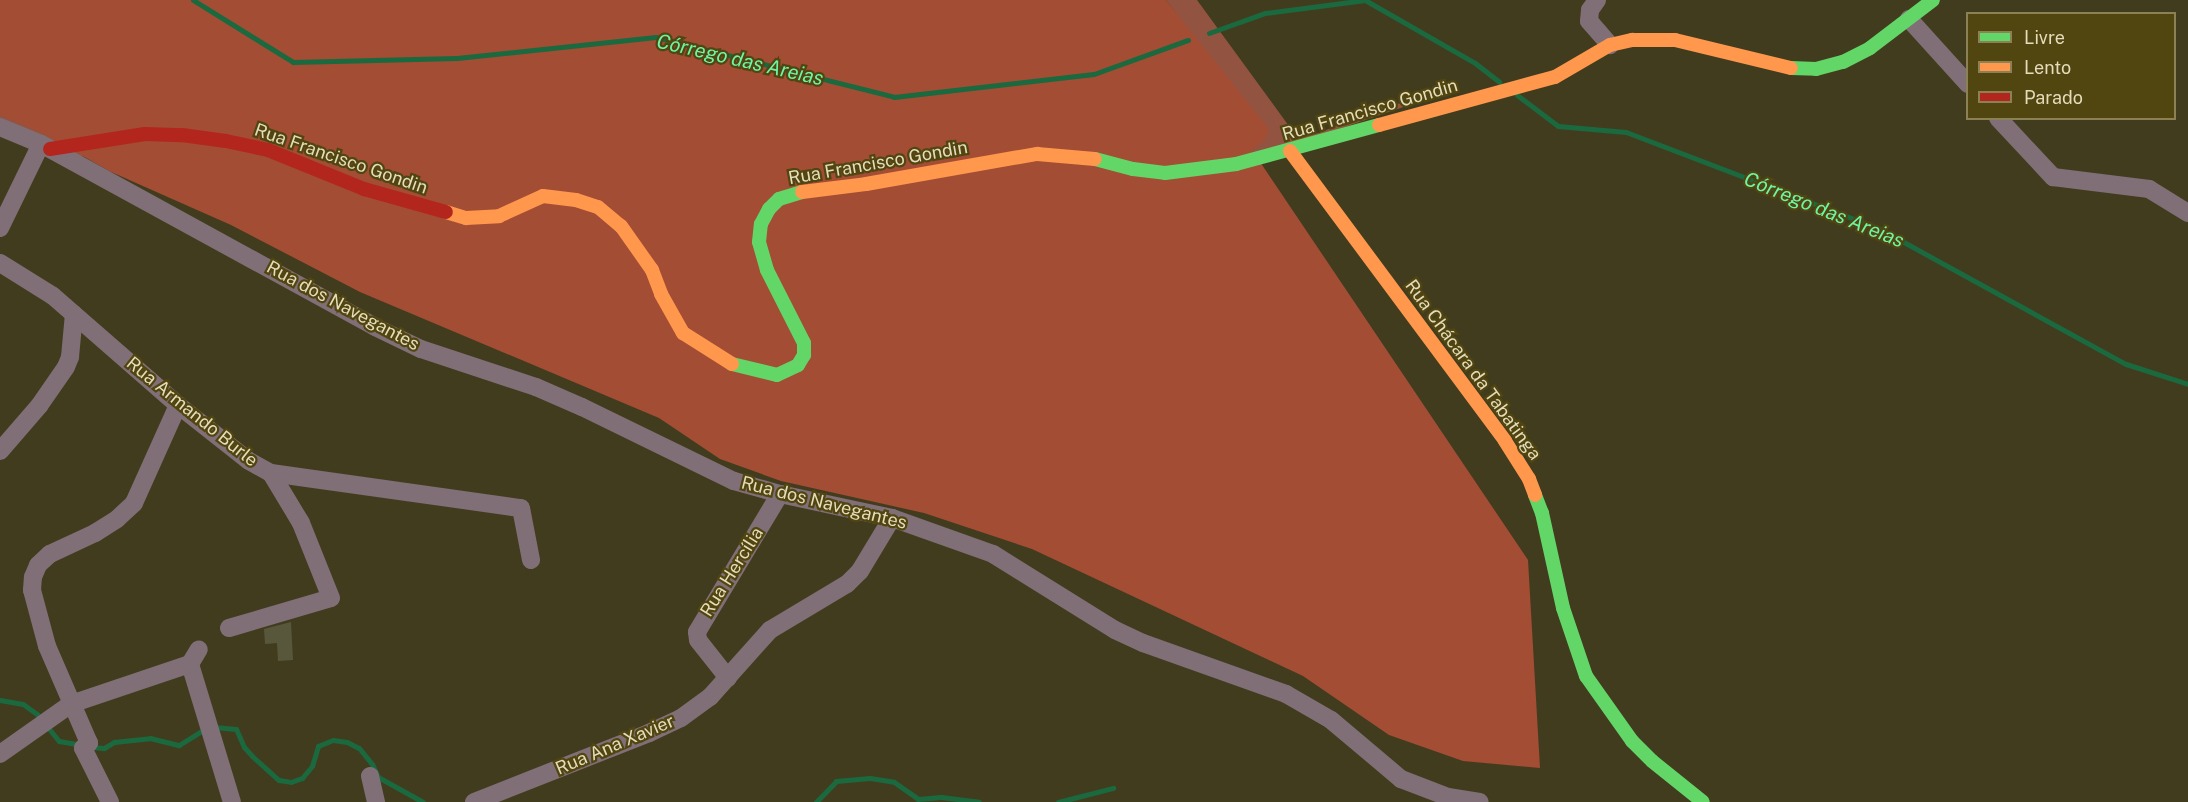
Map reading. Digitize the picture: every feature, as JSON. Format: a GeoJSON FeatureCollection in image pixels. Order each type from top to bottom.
{"type":"FeatureCollection","features":[{"type":"Feature","properties":{"kind":"street"},"geometry":{"type":"LineString","coordinates":[[1598,0],[1588,14],[1589,21],[1610,45]]}},
{"type":"Feature","properties":{"kind":"street","name":"Rua Francisco Gondin"},"geometry":{"type":"LineString","coordinates":[[45,146],[145,134],[182,135],[226,141],[268,150],[364,189],[466,218],[499,216],[543,196],[576,200],[598,207],[621,226],[652,270],[661,294],[683,333],[729,363],[777,375],[798,365],[805,349],[801,336],[767,270],[759,242],[761,224],[769,209],[779,199],[814,189],[866,184],[1037,154],[1075,155],[1132,169],[1165,173],[1236,164],[1555,77],[1610,45],[1632,40],[1675,40],[1788,68],[1816,69],[1843,62],[1870,48],[1933,0]]}},
{"type":"Feature","properties":{"kind":"street"},"geometry":{"type":"LineString","coordinates":[[1909,19],[1966,82]]}},
{"type":"Feature","properties":{"kind":"street"},"geometry":{"type":"LineString","coordinates":[[2000,120],[2053,177],[2149,189],[2188,213]]}},
{"type":"Feature","properties":{"kind":"street","name":"Rua dos Navegantes"},"geometry":{"type":"LineString","coordinates":[[0,127],[45,146],[375,327],[422,349],[536,387],[593,412],[712,472],[780,494],[892,518],[993,554],[1115,630],[1143,643],[1286,694],[1331,720],[1401,779],[1448,797],[1480,802]]}},
{"type":"Feature","properties":{"kind":"street"},"geometry":{"type":"LineString","coordinates":[[0,228],[45,146]]}},
{"type":"Feature","properties":{"kind":"street","name":"Rua Chácara da Tabatinga"},"geometry":{"type":"LineString","coordinates":[[1290,151],[1504,441],[1529,479],[1542,513],[1563,608],[1586,675],[1598,695],[1612,717],[1638,747],[1703,802]]}},
{"type":"Feature","properties":{"kind":"street","name":"Rua Armando Burle"},"geometry":{"type":"LineString","coordinates":[[0,263],[41,287],[178,405],[249,460],[271,473],[521,508],[531,560]]}},
{"type":"Feature","properties":{"kind":"street"},"geometry":{"type":"LineString","coordinates":[[0,451],[39,406],[66,367],[70,357],[75,314]]}},
{"type":"Feature","properties":{"kind":"street"},"geometry":{"type":"LineString","coordinates":[[110,802],[72,704],[46,646],[33,590],[35,570],[50,554],[95,533],[117,519],[134,503],[178,405]]}},
{"type":"Feature","properties":{"kind":"street"},"geometry":{"type":"LineString","coordinates":[[229,628],[331,598],[301,523],[271,473]]}},
{"type":"Feature","properties":{"kind":"street","name":"Rua Hercília"},"geometry":{"type":"LineString","coordinates":[[728,678],[698,640],[697,632],[780,494]]}},
{"type":"Feature","properties":{"kind":"street","name":"Rua Ana Xavier"},"geometry":{"type":"LineString","coordinates":[[474,802],[649,733],[681,718],[710,697],[746,654],[770,630],[847,584],[860,571],[892,518]]}},
{"type":"Feature","properties":{"kind":"street"},"geometry":{"type":"LineString","coordinates":[[0,754],[72,704],[195,656],[206,717],[232,802]]}},
{"type":"Feature","properties":{"kind":"street"},"geometry":{"type":"LineString","coordinates":[[370,776],[375,802]]}},
{"type":"Feature","properties":{"kind":"shaded area"},"geometry":{"type":"Polygon","coordinates":[[[0,0],[1166,0],[1269,129],[1265,140],[1252,150],[1528,560],[1540,768],[1463,761],[1389,735],[1303,676],[1032,549],[924,513],[781,481],[720,459],[659,418],[360,292],[231,225],[109,171],[44,134],[0,115],[0,0]]]}},
{"type":"Feature","properties":{"kind":"shaded area"},"geometry":{"type":"Polygon","coordinates":[[[1166,0],[1197,0],[1294,133],[1302,135],[1319,133],[1358,117],[1375,104],[1390,100],[1396,104],[1424,100],[1263,155],[252,141],[76,157],[0,120],[0,69],[1185,25],[1166,0]]]}},
{"type":"Feature","properties":{"kind":"building"},"geometry":{"type":"Polygon","coordinates":[[[291,622],[293,660],[278,661],[277,643],[265,644],[264,629],[291,622]]]}},
{"type":"Feature","properties":{"kind":"waterway","name":"Córrego das Areias"},"geometry":{"type":"LineString","coordinates":[[193,0],[293,62],[457,58],[656,37],[894,97],[1094,74],[1188,40]]}},
{"type":"Feature","properties":{"kind":"waterway","name":"Córrego das Areias"},"geometry":{"type":"LineString","coordinates":[[1209,33],[1265,13],[1365,0],[1475,63],[1499,82]]}},
{"type":"Feature","properties":{"kind":"waterway","name":"Córrego das Areias"},"geometry":{"type":"LineString","coordinates":[[1517,95],[1558,126],[1626,132],[1880,229],[2126,364],[2188,384]]}},
{"type":"Feature","properties":{"kind":"waterway"},"geometry":{"type":"LineString","coordinates":[[0,700],[23,704],[37,714],[59,741],[82,745]]}},
{"type":"Feature","properties":{"kind":"waterway"},"geometry":{"type":"LineString","coordinates":[[214,727],[236,729],[244,747],[252,756],[279,780],[291,782],[302,778],[312,766],[318,746],[333,740],[347,742],[359,748],[372,764],[378,777],[423,802]]}},
{"type":"Feature","properties":{"kind":"waterway"},"geometry":{"type":"LineString","coordinates":[[91,747],[104,748],[114,742],[150,738],[179,745],[205,729]]}},
{"type":"Feature","properties":{"kind":"waterway"},"geometry":{"type":"LineString","coordinates":[[816,802],[836,781],[870,778],[894,782],[918,799],[941,797],[979,802]]}},
{"type":"Feature","properties":{"kind":"waterway"},"geometry":{"type":"LineString","coordinates":[[1058,802],[1113,788]]}},
{"type":"Feature","properties":{"kind":"traffic: fast"},"geometry":{"type":"LineString","coordinates":[[1791,68],[1816,69],[1843,62],[1870,48],[1933,0]]}},
{"type":"Feature","properties":{"kind":"traffic: fast"},"geometry":{"type":"LineString","coordinates":[[1095,159],[1133,169],[1165,173],[1236,164],[1379,125]]}},
{"type":"Feature","properties":{"kind":"traffic: fast"},"geometry":{"type":"LineString","coordinates":[[732,364],[777,375],[798,365],[804,355],[804,343],[767,270],[759,242],[761,224],[769,209],[779,199],[802,192]]}},
{"type":"Feature","properties":{"kind":"traffic: fast"},"geometry":{"type":"LineString","coordinates":[[1535,495],[1542,513],[1563,608],[1586,676],[1632,741],[1652,761],[1703,802]]}},
{"type":"Feature","properties":{"kind":"traffic: slow"},"geometry":{"type":"LineString","coordinates":[[1379,125],[1555,77],[1610,45],[1632,40],[1675,40],[1791,68]]}},
{"type":"Feature","properties":{"kind":"traffic: slow"},"geometry":{"type":"LineString","coordinates":[[1290,151],[1505,441],[1529,479],[1535,495]]}},
{"type":"Feature","properties":{"kind":"traffic: slow"},"geometry":{"type":"LineString","coordinates":[[802,192],[866,184],[1037,154],[1095,159]]}},
{"type":"Feature","properties":{"kind":"traffic: slow"},"geometry":{"type":"LineString","coordinates":[[446,212],[466,218],[499,216],[543,196],[576,200],[598,207],[621,226],[652,270],[661,294],[683,333],[732,364]]}},
{"type":"Feature","properties":{"kind":"traffic: jam"},"geometry":{"type":"LineString","coordinates":[[50,149],[145,134],[182,135],[226,141],[268,150],[364,189],[446,212]]}}]}
